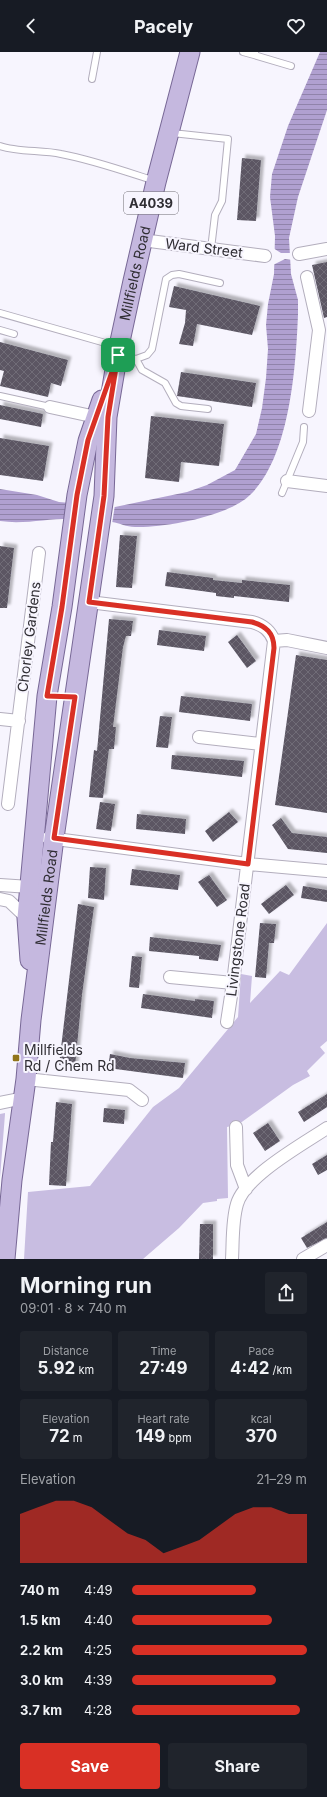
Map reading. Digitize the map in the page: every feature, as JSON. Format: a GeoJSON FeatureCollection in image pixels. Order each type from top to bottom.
{"type":"FeatureCollection","features":[{"type":"Feature","properties":{"kind":"main road","name":"Millfields Road"},"geometry":{"type":"LineString","coordinates":[[34,1002],[27,918],[47,696],[62,607],[77,495],[88,440],[102,417],[124,353],[142,240],[168,132],[190,52]]}},
{"type":"Feature","properties":{"kind":"main road","name":"Millfields Road"},"geometry":{"type":"LineString","coordinates":[[5,1259],[4,1236],[24,1098],[54,838],[104,496],[102,417]]}},
{"type":"Feature","properties":{"kind":"main road"},"geometry":{"type":"LineString","coordinates":[[47,696],[75,697]]}},
{"type":"Feature","properties":{"kind":"street","name":"Ward Street"},"geometry":{"type":"LineString","coordinates":[[142,240],[265,256]]}},
{"type":"Feature","properties":{"kind":"street"},"geometry":{"type":"LineString","coordinates":[[299,254],[327,249]]}},
{"type":"Feature","properties":{"kind":"street"},"geometry":{"type":"LineString","coordinates":[[307,277],[318,317],[322,355],[310,411]]}},
{"type":"Feature","properties":{"kind":"street"},"geometry":{"type":"LineString","coordinates":[[50,407],[102,417]]}},
{"type":"Feature","properties":{"kind":"street"},"geometry":{"type":"LineString","coordinates":[[287,480],[327,486]]}},
{"type":"Feature","properties":{"kind":"street","name":"Chorley Gardens"},"geometry":{"type":"LineString","coordinates":[[8,804],[40,553]]}},
{"type":"Feature","properties":{"kind":"street"},"geometry":{"type":"LineString","coordinates":[[89,602],[252,622],[269,630],[274,641],[287,640],[327,648]]}},
{"type":"Feature","properties":{"kind":"street","name":"Livingstone Road"},"geometry":{"type":"LineString","coordinates":[[227,1022],[248,864],[274,641]]}},
{"type":"Feature","properties":{"kind":"street"},"geometry":{"type":"LineString","coordinates":[[0,719],[19,721]]}},
{"type":"Feature","properties":{"kind":"street"},"geometry":{"type":"LineString","coordinates":[[199,737],[261,744]]}},
{"type":"Feature","properties":{"kind":"street"},"geometry":{"type":"LineString","coordinates":[[35,836],[248,864],[327,871]]}},
{"type":"Feature","properties":{"kind":"street"},"geometry":{"type":"LineString","coordinates":[[0,885],[30,887]]}},
{"type":"Feature","properties":{"kind":"street"},"geometry":{"type":"LineString","coordinates":[[0,899],[9,901],[27,918]]}},
{"type":"Feature","properties":{"kind":"street"},"geometry":{"type":"LineString","coordinates":[[170,977],[233,983]]}},
{"type":"Feature","properties":{"kind":"street"},"geometry":{"type":"LineString","coordinates":[[26,1079],[129,1090],[142,1100]]}},
{"type":"Feature","properties":{"kind":"street"},"geometry":{"type":"LineString","coordinates":[[0,1104],[24,1098]]}},
{"type":"Feature","properties":{"kind":"street"},"geometry":{"type":"LineString","coordinates":[[236,1127],[237,1165],[244,1191]]}},
{"type":"Feature","properties":{"kind":"street"},"geometry":{"type":"LineString","coordinates":[[232,1259],[237,1204],[244,1191],[265,1169],[327,1128]]}},
{"type":"Feature","properties":{"kind":"street"},"geometry":{"type":"LineString","coordinates":[[303,1259],[327,1245]]}},
{"type":"Feature","properties":{"kind":"lane"},"geometry":{"type":"LineString","coordinates":[[92,79],[97,52]]}},
{"type":"Feature","properties":{"kind":"lane"},"geometry":{"type":"LineString","coordinates":[[243,52],[255,54],[290,66]]}},
{"type":"Feature","properties":{"kind":"lane"},"geometry":{"type":"LineString","coordinates":[[168,132],[228,139],[222,201],[215,215],[212,249]]}},
{"type":"Feature","properties":{"kind":"lane"},"geometry":{"type":"LineString","coordinates":[[0,146],[12,149],[37,150],[86,159],[156,182]]}},
{"type":"Feature","properties":{"kind":"lane"},"geometry":{"type":"LineString","coordinates":[[0,313],[124,353],[147,355],[152,350],[166,279],[172,275],[179,274],[220,283]]}},
{"type":"Feature","properties":{"kind":"lane"},"geometry":{"type":"LineString","coordinates":[[0,330],[14,334]]}},
{"type":"Feature","properties":{"kind":"lane"},"geometry":{"type":"LineString","coordinates":[[124,353],[142,370],[165,383],[176,403],[181,406],[208,409]]}},
{"type":"Feature","properties":{"kind":"lane"},"geometry":{"type":"LineString","coordinates":[[0,396],[50,407]]}},
{"type":"Feature","properties":{"kind":"lane"},"geometry":{"type":"LineString","coordinates":[[282,493],[303,442],[304,427]]}},
{"type":"Feature","properties":{"kind":"shaded area"},"geometry":{"type":"Polygon","coordinates":[[[320,52],[327,52],[327,110],[298,197],[289,238],[291,274],[298,300],[297,335],[292,385],[282,435],[274,458],[263,478],[250,495],[227,509],[212,515],[179,523],[135,527],[104,520],[59,519],[20,522],[0,521],[0,489],[37,495],[59,502],[115,507],[187,492],[207,485],[235,470],[256,434],[262,408],[266,378],[268,349],[266,325],[268,304],[274,274],[275,236],[270,197],[272,174],[288,126],[320,52]]]}},
{"type":"Feature","properties":{"kind":"shaded area"},"geometry":{"type":"Polygon","coordinates":[[[327,923],[327,1041],[320,1047],[325,1053],[307,1071],[310,1076],[293,1085],[239,1124],[227,1127],[228,1198],[203,1203],[179,1228],[143,1259],[24,1259],[28,1192],[90,1186],[153,1107],[179,1088],[238,1017],[241,974],[252,976],[250,1003],[280,971],[289,975],[327,923]]]}},
{"type":"Feature","properties":{"kind":"shaded area"},"geometry":{"type":"Polygon","coordinates":[[[0,1114],[5,1114],[0,1178],[0,1114]]]}},
{"type":"Feature","properties":{"kind":"pier"},"geometry":{"type":"Polygon","coordinates":[[[273,248],[281,253],[292,253],[292,260],[285,259],[273,265],[273,248]]]}},
{"type":"Feature","properties":{"kind":"pier"},"geometry":{"type":"Polygon","coordinates":[[[69,501],[115,505],[112,524],[66,520],[69,501]]]}},
{"type":"Feature","properties":{"kind":"building"},"geometry":{"type":"Polygon","coordinates":[[[242,158],[261,160],[256,221],[237,220],[242,158]]]}},
{"type":"Feature","properties":{"kind":"building"},"geometry":{"type":"Polygon","coordinates":[[[327,262],[327,317],[324,318],[312,265],[327,262]]]}},
{"type":"Feature","properties":{"kind":"building"},"geometry":{"type":"Polygon","coordinates":[[[174,286],[260,306],[252,335],[197,324],[193,346],[179,344],[185,323],[186,310],[169,307],[174,286]]]}},
{"type":"Feature","properties":{"kind":"building"},"geometry":{"type":"Polygon","coordinates":[[[0,342],[68,360],[61,386],[51,383],[48,397],[0,386],[4,371],[0,370],[0,342]]]}},
{"type":"Feature","properties":{"kind":"building"},"geometry":{"type":"Polygon","coordinates":[[[181,372],[256,383],[252,407],[177,396],[181,372]]]}},
{"type":"Feature","properties":{"kind":"building"},"geometry":{"type":"Polygon","coordinates":[[[0,405],[43,414],[41,427],[0,419],[0,405]]]}},
{"type":"Feature","properties":{"kind":"building"},"geometry":{"type":"Polygon","coordinates":[[[151,416],[224,424],[219,466],[181,462],[179,482],[145,478],[151,416]]]}},
{"type":"Feature","properties":{"kind":"building"},"geometry":{"type":"Polygon","coordinates":[[[0,438],[49,446],[43,481],[0,475],[0,438]]]}},
{"type":"Feature","properties":{"kind":"building"},"geometry":{"type":"Polygon","coordinates":[[[120,535],[137,536],[132,588],[116,587],[120,535]]]}},
{"type":"Feature","properties":{"kind":"building"},"geometry":{"type":"Polygon","coordinates":[[[0,546],[14,548],[7,608],[0,608],[0,546]]]}},
{"type":"Feature","properties":{"kind":"building"},"geometry":{"type":"Polygon","coordinates":[[[167,572],[213,578],[213,580],[242,583],[242,580],[290,585],[289,602],[234,596],[234,598],[216,596],[216,593],[165,586],[167,572]]]}},
{"type":"Feature","properties":{"kind":"building"},"geometry":{"type":"Polygon","coordinates":[[[109,619],[133,621],[131,636],[126,636],[123,647],[113,727],[116,727],[114,749],[109,749],[103,798],[89,797],[94,750],[97,751],[109,619]]]}},
{"type":"Feature","properties":{"kind":"building"},"geometry":{"type":"Polygon","coordinates":[[[159,630],[206,636],[204,651],[157,645],[159,630]]]}},
{"type":"Feature","properties":{"kind":"building"},"geometry":{"type":"Polygon","coordinates":[[[237,635],[256,661],[247,668],[228,642],[237,635]]]}},
{"type":"Feature","properties":{"kind":"building"},"geometry":{"type":"Polygon","coordinates":[[[296,655],[327,660],[327,813],[275,805],[296,655]]]}},
{"type":"Feature","properties":{"kind":"building"},"geometry":{"type":"Polygon","coordinates":[[[181,696],[252,704],[250,721],[179,712],[181,696]]]}},
{"type":"Feature","properties":{"kind":"building"},"geometry":{"type":"Polygon","coordinates":[[[160,716],[172,717],[168,748],[156,747],[160,716]]]}},
{"type":"Feature","properties":{"kind":"building"},"geometry":{"type":"Polygon","coordinates":[[[172,755],[244,761],[242,777],[171,769],[172,755]]]}},
{"type":"Feature","properties":{"kind":"building"},"geometry":{"type":"Polygon","coordinates":[[[100,802],[115,804],[111,831],[96,829],[100,802]]]}},
{"type":"Feature","properties":{"kind":"building"},"geometry":{"type":"Polygon","coordinates":[[[229,812],[238,822],[213,842],[205,831],[229,812]]]}},
{"type":"Feature","properties":{"kind":"building"},"geometry":{"type":"Polygon","coordinates":[[[137,814],[186,819],[185,834],[136,829],[137,814]]]}},
{"type":"Feature","properties":{"kind":"building"},"geometry":{"type":"Polygon","coordinates":[[[281,818],[292,833],[327,837],[327,853],[288,849],[272,825],[281,818]]]}},
{"type":"Feature","properties":{"kind":"building"},"geometry":{"type":"Polygon","coordinates":[[[90,867],[106,868],[104,900],[88,898],[90,867]]]}},
{"type":"Feature","properties":{"kind":"building"},"geometry":{"type":"Polygon","coordinates":[[[132,869],[180,875],[178,890],[130,885],[132,869]]]}},
{"type":"Feature","properties":{"kind":"building"},"geometry":{"type":"Polygon","coordinates":[[[209,875],[227,900],[217,907],[198,882],[209,875]]]}},
{"type":"Feature","properties":{"kind":"building"},"geometry":{"type":"Polygon","coordinates":[[[286,885],[294,895],[269,914],[261,904],[286,885]]]}},
{"type":"Feature","properties":{"kind":"building"},"geometry":{"type":"Polygon","coordinates":[[[303,886],[327,890],[327,902],[301,898],[303,886]]]}},
{"type":"Feature","properties":{"kind":"building"},"geometry":{"type":"Polygon","coordinates":[[[78,904],[94,907],[82,995],[75,1066],[59,1065],[78,904]]]}},
{"type":"Feature","properties":{"kind":"building"},"geometry":{"type":"Polygon","coordinates":[[[260,923],[276,924],[274,943],[269,943],[266,978],[255,977],[260,923]]]}},
{"type":"Feature","properties":{"kind":"building"},"geometry":{"type":"Polygon","coordinates":[[[150,937],[221,945],[218,961],[199,959],[199,956],[149,951],[150,937]]]}},
{"type":"Feature","properties":{"kind":"building"},"geometry":{"type":"Polygon","coordinates":[[[132,956],[142,957],[139,988],[129,987],[132,956]]]}},
{"type":"Feature","properties":{"kind":"building"},"geometry":{"type":"Polygon","coordinates":[[[143,994],[195,1001],[195,999],[214,1001],[212,1018],[141,1008],[143,994]]]}},
{"type":"Feature","properties":{"kind":"building"},"geometry":{"type":"Polygon","coordinates":[[[110,1054],[130,1058],[185,1063],[183,1078],[108,1068],[110,1054]]]}},
{"type":"Feature","properties":{"kind":"building"},"geometry":{"type":"Polygon","coordinates":[[[327,1094],[327,1107],[304,1122],[298,1112],[327,1094]]]}},
{"type":"Feature","properties":{"kind":"building"},"geometry":{"type":"Polygon","coordinates":[[[56,1102],[72,1104],[66,1186],[49,1185],[51,1142],[53,1142],[56,1102]]]}},
{"type":"Feature","properties":{"kind":"building"},"geometry":{"type":"Polygon","coordinates":[[[104,1108],[125,1110],[124,1124],[103,1122],[104,1108]]]}},
{"type":"Feature","properties":{"kind":"building"},"geometry":{"type":"Polygon","coordinates":[[[268,1123],[280,1141],[265,1151],[253,1133],[268,1123]]]}},
{"type":"Feature","properties":{"kind":"building"},"geometry":{"type":"Polygon","coordinates":[[[327,1155],[327,1170],[318,1175],[312,1164],[327,1155]]]}},
{"type":"Feature","properties":{"kind":"building"},"geometry":{"type":"Polygon","coordinates":[[[327,1222],[327,1238],[307,1248],[301,1238],[327,1222]]]}},
{"type":"Feature","properties":{"kind":"building"},"geometry":{"type":"Polygon","coordinates":[[[200,1224],[213,1224],[213,1259],[199,1259],[200,1224]]]}},
{"type":"Feature","properties":{"kind":"place","name":"Millfields Rd / Chem Rd"},"geometry":{"type":"Point","coordinates":[16,1058]}},
{"type":"Feature","properties":{"kind":"route"},"geometry":{"type":"LineString","coordinates":[[118,355],[108,417],[104,496],[89,602],[252,622],[269,630],[274,641],[274,648],[261,744],[248,864],[54,838],[75,697],[47,696],[62,607],[77,495],[88,440],[118,355]]}}]}
